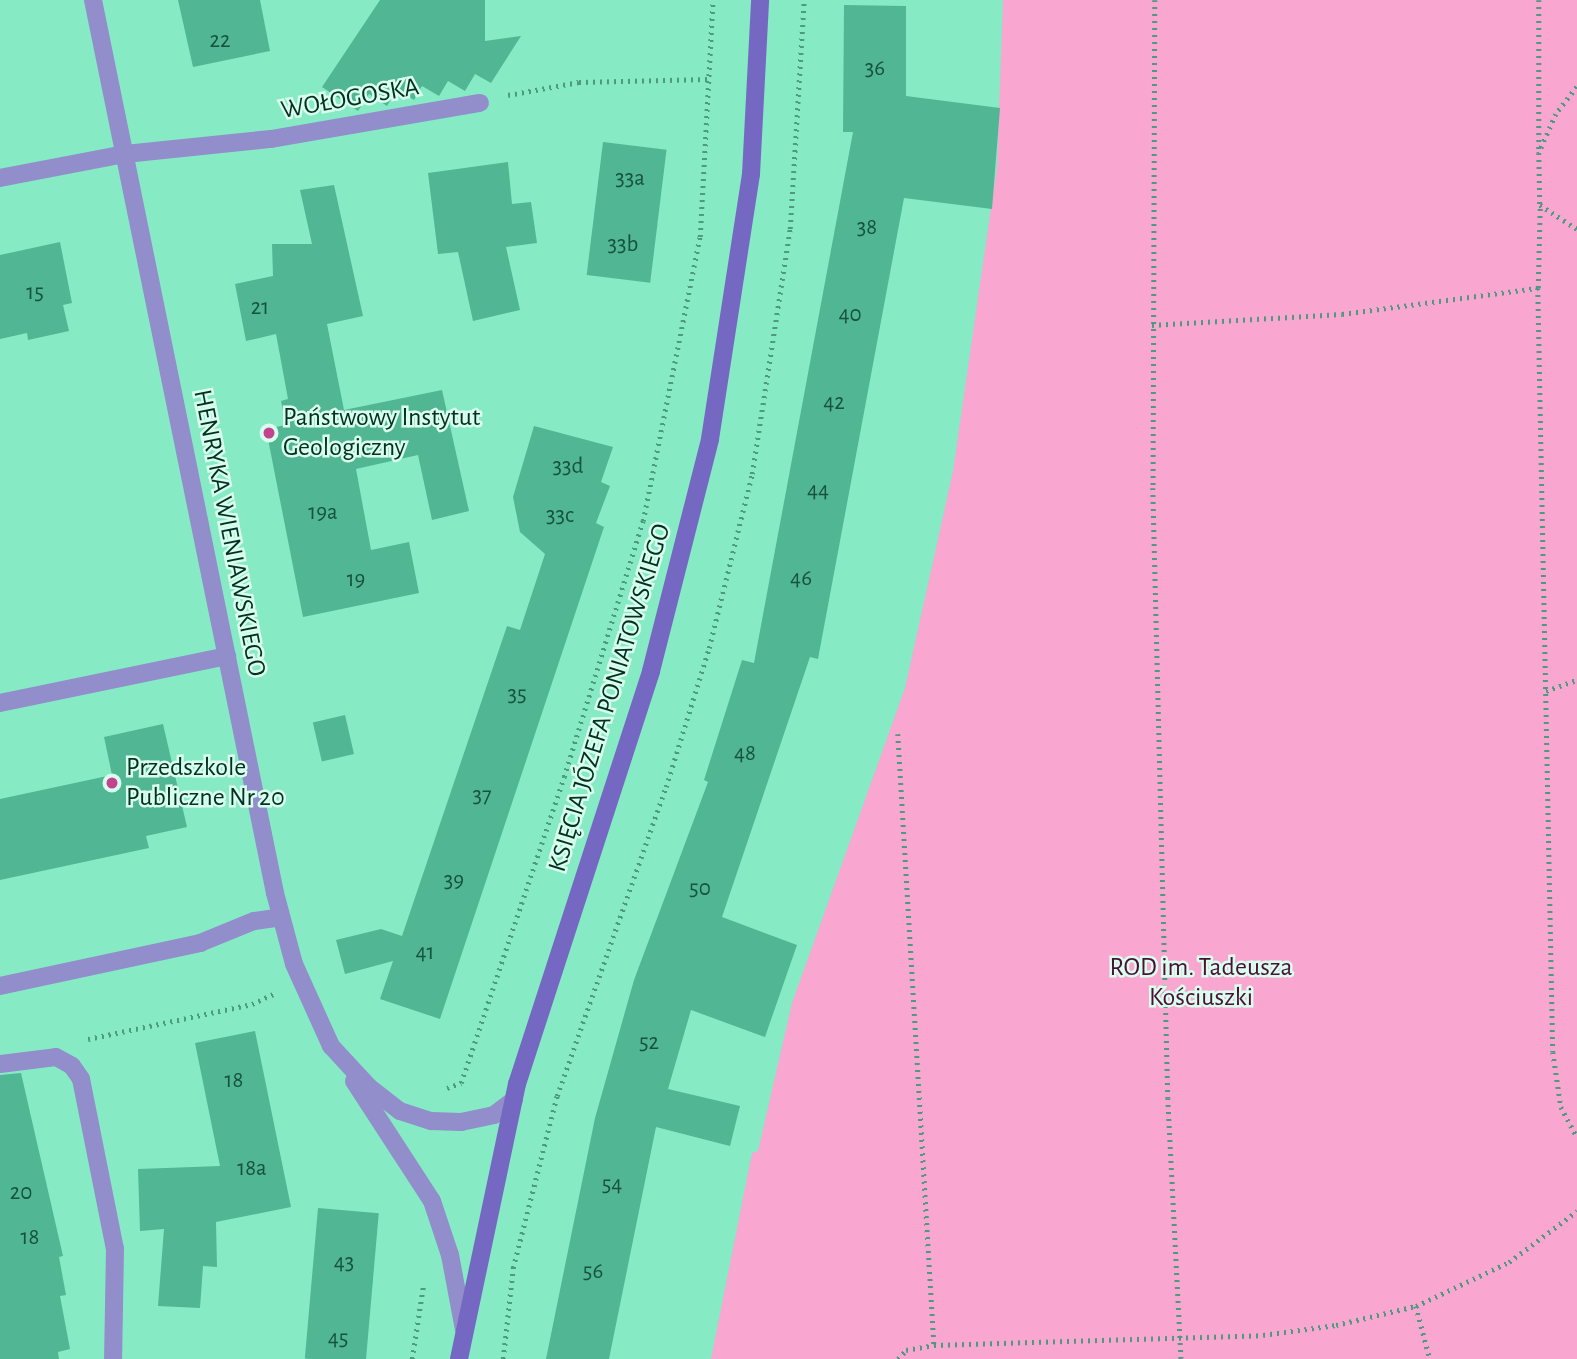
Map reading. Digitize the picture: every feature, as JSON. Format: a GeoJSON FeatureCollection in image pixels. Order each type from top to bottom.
{"type":"FeatureCollection","features":[{"type":"Feature","properties":{"kind":"street","name":"HENRYKA WIENIAWSKIEGO"},"geometry":{"type":"LineString","coordinates":[[93,0],[281,917],[315,1015],[432,1201],[450,1255],[464,1330]]}},
{"type":"Feature","properties":{"kind":"street","name":"KSIĘCIA JÓZEFA PONIATOWSKIEGO"},"geometry":{"type":"LineString","coordinates":[[459,1359],[514,1100],[549,979],[652,671],[710,439],[751,174],[760,0]]}},
{"type":"Feature","properties":{"kind":"street","name":"WOŁOGOSKA"},"geometry":{"type":"LineString","coordinates":[[0,178],[125,154],[271,139],[480,103]]}},
{"type":"Feature","properties":{"kind":"street"},"geometry":{"type":"LineString","coordinates":[[0,703],[227,656]]}},
{"type":"Feature","properties":{"kind":"street"},"geometry":{"type":"LineString","coordinates":[[0,986],[200,943],[254,921],[281,917]]}},
{"type":"Feature","properties":{"kind":"street"},"geometry":{"type":"LineString","coordinates":[[0,1064],[36,1057],[62,1060],[81,1079],[115,1249],[113,1359]]}},
{"type":"Feature","properties":{"kind":"street","name":"HENRYKA WIENIAWSKIEGO"},"geometry":{"type":"LineString","coordinates":[[346,1065],[400,1111],[431,1121],[479,1120],[495,1115],[514,1100]]}},
{"type":"Feature","properties":{"kind":"path"},"geometry":{"type":"LineString","coordinates":[[438,1092],[461,1083],[564,777],[643,521],[700,237],[713,0]]}},
{"type":"Feature","properties":{"kind":"path"},"geometry":{"type":"LineString","coordinates":[[1155,0],[1152,325],[1168,1098],[1181,1359]]}},
{"type":"Feature","properties":{"kind":"path"},"geometry":{"type":"LineString","coordinates":[[1539,0],[1538,288],[1553,1052],[1561,1107],[1577,1137]]}},
{"type":"Feature","properties":{"kind":"path"},"geometry":{"type":"LineString","coordinates":[[480,103],[579,82],[709,79]]}},
{"type":"Feature","properties":{"kind":"path"},"geometry":{"type":"LineString","coordinates":[[1539,153],[1556,114],[1577,87]]}},
{"type":"Feature","properties":{"kind":"path"},"geometry":{"type":"LineString","coordinates":[[1540,205],[1577,229]]}},
{"type":"Feature","properties":{"kind":"path"},"geometry":{"type":"LineString","coordinates":[[1152,325],[1342,314],[1538,288]]}},
{"type":"Feature","properties":{"kind":"path"},"geometry":{"type":"LineString","coordinates":[[1546,691],[1577,680]]}},
{"type":"Feature","properties":{"kind":"path"},"geometry":{"type":"LineString","coordinates":[[898,734],[934,1345]]}},
{"type":"Feature","properties":{"kind":"path"},"geometry":{"type":"LineString","coordinates":[[62,1060],[90,1037],[251,1004],[277,993]]}},
{"type":"Feature","properties":{"kind":"path"},"geometry":{"type":"LineString","coordinates":[[898,1359],[905,1350],[934,1345],[1263,1335],[1336,1325],[1416,1306],[1508,1262],[1577,1211]]}},
{"type":"Feature","properties":{"kind":"path"},"geometry":{"type":"LineString","coordinates":[[1416,1306],[1430,1359]]}},
{"type":"Feature","properties":{"kind":"green space","name":"ROD im. Tadeusza Kościuszki"},"geometry":{"type":"Polygon","coordinates":[[[1003,0],[1577,0],[1577,1359],[711,1359],[752,1153],[758,1151],[792,1003],[905,688],[953,471],[997,166],[1003,0]]]}},
{"type":"Feature","properties":{"kind":"building"},"geometry":{"type":"Polygon","coordinates":[[[178,0],[260,0],[270,51],[193,67],[178,0]]]}},
{"type":"Feature","properties":{"kind":"building"},"geometry":{"type":"Polygon","coordinates":[[[380,0],[485,0],[485,41],[521,36],[491,83],[475,74],[465,91],[448,81],[439,96],[422,86],[414,100],[397,89],[387,106],[369,94],[358,111],[322,87],[380,0]]]}},
{"type":"Feature","properties":{"kind":"building"},"geometry":{"type":"Polygon","coordinates":[[[844,5],[906,6],[906,96],[1000,108],[992,209],[904,198],[818,659],[810,657],[722,917],[797,945],[765,1037],[691,1010],[668,1089],[740,1106],[730,1146],[656,1127],[609,1359],[546,1359],[595,1118],[634,980],[708,782],[704,780],[742,660],[754,663],[853,132],[843,132],[844,5]]]}},
{"type":"Feature","properties":{"kind":"building"},"geometry":{"type":"Polygon","coordinates":[[[603,142],[667,150],[650,283],[587,275],[603,142]]]}},
{"type":"Feature","properties":{"kind":"building"},"geometry":{"type":"Polygon","coordinates":[[[508,162],[512,204],[531,202],[537,243],[506,247],[520,310],[473,321],[458,252],[438,254],[428,173],[508,162]]]}},
{"type":"Feature","properties":{"kind":"building"},"geometry":{"type":"Polygon","coordinates":[[[334,185],[363,316],[327,324],[344,410],[442,390],[469,511],[432,520],[418,455],[356,469],[371,550],[409,542],[419,593],[303,617],[266,429],[286,425],[281,401],[288,399],[276,334],[246,341],[235,284],[273,276],[272,244],[312,244],[300,190],[334,185]]]}},
{"type":"Feature","properties":{"kind":"building"},"geometry":{"type":"Polygon","coordinates":[[[60,242],[72,303],[63,305],[69,331],[28,340],[27,333],[0,339],[0,255],[60,242]]]}},
{"type":"Feature","properties":{"kind":"building"},"geometry":{"type":"Polygon","coordinates":[[[534,426],[613,447],[601,482],[610,486],[596,523],[604,527],[440,1019],[380,999],[393,961],[345,974],[336,940],[381,929],[402,936],[507,626],[520,630],[545,554],[520,532],[513,497],[534,426]]]}},
{"type":"Feature","properties":{"kind":"building"},"geometry":{"type":"Polygon","coordinates":[[[345,715],[354,754],[322,761],[313,722],[345,715]]]}},
{"type":"Feature","properties":{"kind":"building"},"geometry":{"type":"Polygon","coordinates":[[[163,724],[187,827],[146,836],[149,848],[0,880],[0,799],[112,775],[104,737],[163,724]]]}},
{"type":"Feature","properties":{"kind":"building"},"geometry":{"type":"Polygon","coordinates":[[[255,1031],[291,1207],[216,1222],[217,1267],[203,1266],[200,1308],[158,1306],[164,1229],[140,1231],[138,1169],[220,1166],[195,1043],[255,1031]]]}},
{"type":"Feature","properties":{"kind":"building"},"geometry":{"type":"Polygon","coordinates":[[[21,1073],[63,1256],[59,1257],[66,1295],[60,1296],[70,1349],[58,1352],[59,1359],[0,1359],[0,1075],[21,1073]]]}},
{"type":"Feature","properties":{"kind":"building"},"geometry":{"type":"Polygon","coordinates":[[[318,1208],[379,1213],[366,1359],[305,1358],[318,1208]]]}},
{"type":"Feature","properties":{"kind":"place","name":"Państwowy Instytut Geologiczny"},"geometry":{"type":"Point","coordinates":[269,433]}},
{"type":"Feature","properties":{"kind":"place","name":"Przedszkole Publiczne Nr 20"},"geometry":{"type":"Point","coordinates":[112,783]}}]}
